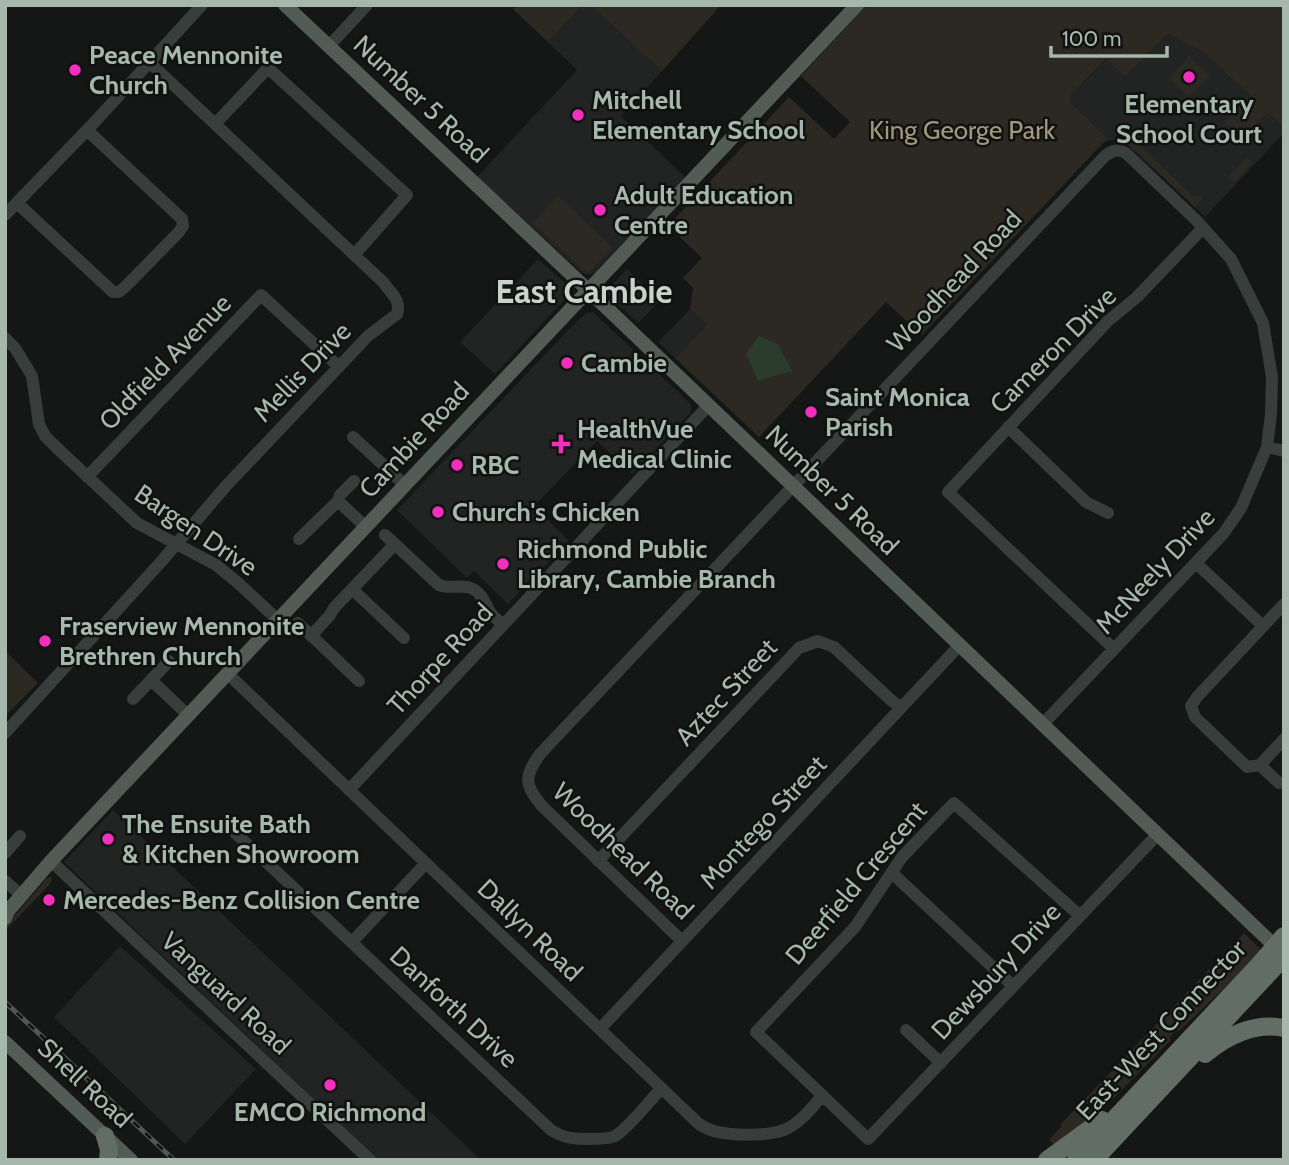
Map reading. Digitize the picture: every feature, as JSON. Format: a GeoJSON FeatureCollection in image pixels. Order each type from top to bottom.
{"type":"FeatureCollection","features":[{"type":"Feature","properties":{"kind":"highway","name":"East-West Connector"},"geometry":{"type":"LineString","coordinates":[[1096,1160],[1264,970],[1284,936]]}},
{"type":"Feature","properties":{"kind":"highway","name":"East-West Connector"},"geometry":{"type":"LineString","coordinates":[[1076,1160],[1163,1068],[1264,970],[1284,956]]}},
{"type":"Feature","properties":{"kind":"highway"},"geometry":{"type":"LineString","coordinates":[[1096,1160],[1119,1141],[1215,1045],[1234,1034],[1255,1028],[1284,1028]]}},
{"type":"Feature","properties":{"kind":"highway"},"geometry":{"type":"LineString","coordinates":[[1047,1160],[1094,1126],[1163,1068]]}},
{"type":"Feature","properties":{"kind":"highway"},"geometry":{"type":"LineString","coordinates":[[106,1136],[108,1160]]}},
{"type":"Feature","properties":{"kind":"main road","name":"Number 5 Road"},"geometry":{"type":"LineString","coordinates":[[285,5],[794,486],[1284,956]]}},
{"type":"Feature","properties":{"kind":"main road","name":"Cambie Road"},"geometry":{"type":"LineString","coordinates":[[6,913],[51,861],[857,5]]}},
{"type":"Feature","properties":{"kind":"main road","name":"Shell Road"},"geometry":{"type":"LineString","coordinates":[[5,1042],[131,1160]]}},
{"type":"Feature","properties":{"kind":"street"},"geometry":{"type":"LineString","coordinates":[[5,215],[202,5]]}},
{"type":"Feature","properties":{"kind":"street"},"geometry":{"type":"LineString","coordinates":[[329,47],[367,5]]}},
{"type":"Feature","properties":{"kind":"street","name":"Mellis Drive"},"geometry":{"type":"LineString","coordinates":[[5,733],[151,573],[226,486],[368,335],[399,310],[397,301],[383,282],[355,254],[149,62]]}},
{"type":"Feature","properties":{"kind":"street"},"geometry":{"type":"LineString","coordinates":[[215,124],[268,68],[407,195],[355,254]]}},
{"type":"Feature","properties":{"kind":"street"},"geometry":{"type":"LineString","coordinates":[[17,203],[113,292],[119,292],[125,287],[178,233],[183,226],[182,219],[87,130]]}},
{"type":"Feature","properties":{"kind":"street","name":"Woodhead Road"},"geometry":{"type":"LineString","coordinates":[[682,941],[542,806],[530,791],[528,783],[533,765],[540,754],[1080,181],[1112,150],[1119,150]]}},
{"type":"Feature","properties":{"kind":"street","name":"McNeely Drive"},"geometry":{"type":"LineString","coordinates":[[1042,725],[1224,533],[1241,508],[1267,447],[1272,414],[1272,377],[1264,323],[1231,259],[1127,154],[1119,150]]}},
{"type":"Feature","properties":{"kind":"street","name":"Cameron Drive"},"geometry":{"type":"LineString","coordinates":[[1114,649],[948,492],[1108,321],[1137,298],[1203,228]]}},
{"type":"Feature","properties":{"kind":"street","name":"Oldfield Avenue"},"geometry":{"type":"LineString","coordinates":[[87,477],[261,295],[339,367]]}},
{"type":"Feature","properties":{"kind":"street","name":"Bargen Drive"},"geometry":{"type":"LineString","coordinates":[[5,338],[15,348],[32,376],[39,424],[45,436],[137,523],[216,565],[278,620]]}},
{"type":"Feature","properties":{"kind":"street","name":"Thorpe Road"},"geometry":{"type":"LineString","coordinates":[[349,790],[708,406]]}},
{"type":"Feature","properties":{"kind":"street"},"geometry":{"type":"LineString","coordinates":[[1008,427],[1086,502],[1108,513]]}},
{"type":"Feature","properties":{"kind":"street"},"geometry":{"type":"LineString","coordinates":[[353,437],[405,485]]}},
{"type":"Feature","properties":{"kind":"street"},"geometry":{"type":"LineString","coordinates":[[1267,447],[1284,451]]}},
{"type":"Feature","properties":{"kind":"street"},"geometry":{"type":"LineString","coordinates":[[299,539],[338,501],[340,495],[354,481]]}},
{"type":"Feature","properties":{"kind":"street"},"geometry":{"type":"LineString","coordinates":[[338,501],[366,527]]}},
{"type":"Feature","properties":{"kind":"street"},"geometry":{"type":"LineString","coordinates":[[311,636],[352,589],[390,539],[439,584],[446,588],[464,586],[475,590],[502,624]]}},
{"type":"Feature","properties":{"kind":"street"},"geometry":{"type":"LineString","coordinates":[[1196,564],[1263,626]]}},
{"type":"Feature","properties":{"kind":"street"},"geometry":{"type":"LineString","coordinates":[[352,589],[404,638]]}},
{"type":"Feature","properties":{"kind":"street"},"geometry":{"type":"LineString","coordinates":[[1284,604],[1191,706],[1195,716],[1247,767],[1260,765],[1284,739]]}},
{"type":"Feature","properties":{"kind":"street"},"geometry":{"type":"LineString","coordinates":[[298,623],[359,681]]}},
{"type":"Feature","properties":{"kind":"street","name":"Aztec Street"},"geometry":{"type":"LineString","coordinates":[[598,861],[799,648],[818,641],[834,647],[901,707]]}},
{"type":"Feature","properties":{"kind":"street","name":"Montego Street"},"geometry":{"type":"LineString","coordinates":[[600,1029],[959,646]]}},
{"type":"Feature","properties":{"kind":"street"},"geometry":{"type":"LineString","coordinates":[[134,699],[169,661]]}},
{"type":"Feature","properties":{"kind":"street","name":"Dallyn Road"},"geometry":{"type":"LineString","coordinates":[[228,674],[699,1125],[729,1134],[774,1133],[789,1129],[822,1096]]}},
{"type":"Feature","properties":{"kind":"street"},"geometry":{"type":"LineString","coordinates":[[151,680],[188,715]]}},
{"type":"Feature","properties":{"kind":"street"},"geometry":{"type":"LineString","coordinates":[[1260,765],[1279,783]]}},
{"type":"Feature","properties":{"kind":"street","name":"Deerfield Crescent"},"geometry":{"type":"LineString","coordinates":[[868,1139],[756,1032],[855,927],[902,857],[954,803],[1079,915]]}},
{"type":"Feature","properties":{"kind":"street","name":"Danforth Drive"},"geometry":{"type":"LineString","coordinates":[[229,827],[551,1130],[572,1139],[614,1136],[661,1089]]}},
{"type":"Feature","properties":{"kind":"street","name":"Dewsbury Drive"},"geometry":{"type":"LineString","coordinates":[[868,1139],[1158,834]]}},
{"type":"Feature","properties":{"kind":"street"},"geometry":{"type":"LineString","coordinates":[[5,853],[20,836]]}},
{"type":"Feature","properties":{"kind":"street","name":"Vanguard Road"},"geometry":{"type":"LineString","coordinates":[[51,861],[370,1160]]}},
{"type":"Feature","properties":{"kind":"street"},"geometry":{"type":"LineString","coordinates":[[352,943],[426,863]]}},
{"type":"Feature","properties":{"kind":"street"},"geometry":{"type":"LineString","coordinates":[[892,873],[1013,986]]}},
{"type":"Feature","properties":{"kind":"street"},"geometry":{"type":"LineString","coordinates":[[5,881],[21,895]]}},
{"type":"Feature","properties":{"kind":"street"},"geometry":{"type":"LineString","coordinates":[[906,1030],[941,1063]]}},
{"type":"Feature","properties":{"kind":"shaded area"},"geometry":{"type":"Polygon","coordinates":[[[583,5],[590,5],[662,71],[621,116],[685,177],[594,273],[587,275],[477,177],[577,70],[548,42],[583,5]]]}},
{"type":"Feature","properties":{"kind":"shaded area"},"geometry":{"type":"Polygon","coordinates":[[[1168,34],[1203,52],[1284,127],[1284,133],[1205,217],[1128,144],[1109,140],[1070,102],[1071,95],[1107,59],[1125,77],[1168,34]]]}},
{"type":"Feature","properties":{"kind":"shaded area"},"geometry":{"type":"Polygon","coordinates":[[[538,259],[568,286],[569,295],[495,374],[460,342],[538,259]]]}},
{"type":"Feature","properties":{"kind":"shaded area"},"geometry":{"type":"Polygon","coordinates":[[[627,269],[660,301],[638,323],[607,294],[607,290],[627,269]]]}},
{"type":"Feature","properties":{"kind":"shaded area"},"geometry":{"type":"Polygon","coordinates":[[[690,309],[707,325],[675,358],[658,342],[690,309]]]}},
{"type":"Feature","properties":{"kind":"shaded area"},"geometry":{"type":"Polygon","coordinates":[[[593,312],[691,404],[691,412],[632,474],[597,441],[534,506],[569,541],[508,604],[474,571],[467,578],[397,510],[571,327],[586,313],[593,312]]]}},
{"type":"Feature","properties":{"kind":"shaded area"},"geometry":{"type":"Polygon","coordinates":[[[759,336],[778,344],[792,371],[758,381],[746,354],[759,336]]]}},
{"type":"Feature","properties":{"kind":"shaded area"},"geometry":{"type":"Polygon","coordinates":[[[113,810],[481,1160],[378,1160],[64,862],[113,810]]]}},
{"type":"Feature","properties":{"kind":"shaded area"},"geometry":{"type":"Polygon","coordinates":[[[120,946],[256,1069],[185,1144],[54,1017],[120,946]]]}},
{"type":"Feature","properties":{"kind":"green space"},"geometry":{"type":"Polygon","coordinates":[[[517,5],[583,5],[548,42],[513,9],[517,5]]]}},
{"type":"Feature","properties":{"kind":"green space"},"geometry":{"type":"Polygon","coordinates":[[[590,5],[721,5],[662,71],[590,5]]]}},
{"type":"Feature","properties":{"kind":"green space","name":"King George Park"},"geometry":{"type":"Polygon","coordinates":[[[867,5],[1284,5],[1284,127],[1268,113],[1242,136],[1225,123],[1247,97],[1251,101],[1254,99],[1203,52],[1168,34],[1125,77],[1106,59],[1071,95],[1070,102],[1109,140],[1104,142],[922,335],[886,302],[759,437],[675,358],[707,325],[690,309],[693,288],[683,278],[702,258],[668,226],[789,97],[834,139],[850,122],[801,76],[867,5]]]}},
{"type":"Feature","properties":{"kind":"green space","name":"Elementary School Court"},"geometry":{"type":"Polygon","coordinates":[[[1189,56],[1210,76],[1189,97],[1169,79],[1189,56]]]}},
{"type":"Feature","properties":{"kind":"green space"},"geometry":{"type":"Polygon","coordinates":[[[1137,143],[1194,197],[1203,198],[1195,207],[1127,144],[1137,143]]]}},
{"type":"Feature","properties":{"kind":"green space"},"geometry":{"type":"Polygon","coordinates":[[[1247,157],[1252,164],[1236,181],[1232,181],[1228,177],[1247,157]]]}},
{"type":"Feature","properties":{"kind":"green space"},"geometry":{"type":"Polygon","coordinates":[[[558,196],[613,248],[589,272],[585,272],[533,223],[558,196]]]}},
{"type":"Feature","properties":{"kind":"green space"},"geometry":{"type":"Polygon","coordinates":[[[5,651],[38,683],[5,716],[5,651]]]}},
{"type":"Feature","properties":{"kind":"green space"},"geometry":{"type":"Polygon","coordinates":[[[51,876],[49,885],[5,931],[5,927],[51,876]]]}},
{"type":"Feature","properties":{"kind":"green space"},"geometry":{"type":"Polygon","coordinates":[[[1244,933],[1261,950],[1178,1032],[1176,1030],[1169,1038],[1171,1040],[1114,1098],[1055,1146],[1049,1140],[1061,1124],[1244,933]]]}},
{"type":"Feature","properties":{"kind":"railway"},"geometry":{"type":"LineString","coordinates":[[5,1002],[174,1160]]}},
{"type":"Feature","properties":{"kind":"place","name":"Peace Mennonite Church"},"geometry":{"type":"Point","coordinates":[75,70]}},
{"type":"Feature","properties":{"kind":"place","name":"Elementary School Court"},"geometry":{"type":"Point","coordinates":[1189,77]}},
{"type":"Feature","properties":{"kind":"place","name":"Mitchell Elementary School"},"geometry":{"type":"Point","coordinates":[578,115]}},
{"type":"Feature","properties":{"kind":"place","name":"Adult Education Centre"},"geometry":{"type":"Point","coordinates":[600,210]}},
{"type":"Feature","properties":{"kind":"place","name":"Cambie"},"geometry":{"type":"Point","coordinates":[567,363]}},
{"type":"Feature","properties":{"kind":"place","name":"Saint Monica Parish"},"geometry":{"type":"Point","coordinates":[811,412]}},
{"type":"Feature","properties":{"kind":"place","name":"HealthVue Medical Clinic"},"geometry":{"type":"Point","coordinates":[561,444]}},
{"type":"Feature","properties":{"kind":"place","name":"RBC"},"geometry":{"type":"Point","coordinates":[457,465]}},
{"type":"Feature","properties":{"kind":"place","name":"Church's Chicken"},"geometry":{"type":"Point","coordinates":[438,512]}},
{"type":"Feature","properties":{"kind":"place","name":"Richmond Public Library, Cambie Branch"},"geometry":{"type":"Point","coordinates":[503,564]}},
{"type":"Feature","properties":{"kind":"place","name":"Fraserview Mennonite Brethren Church"},"geometry":{"type":"Point","coordinates":[45,641]}},
{"type":"Feature","properties":{"kind":"place","name":"The Ensuite Bath & Kitchen Showroom"},"geometry":{"type":"Point","coordinates":[108,839]}},
{"type":"Feature","properties":{"kind":"place","name":"Mercedes-Benz Collision Centre"},"geometry":{"type":"Point","coordinates":[49,900]}},
{"type":"Feature","properties":{"kind":"place","name":"EMCO Richmond"},"geometry":{"type":"Point","coordinates":[330,1085]}},
{"type":"Feature","properties":{"kind":"district","name":"East Cambie"},"geometry":{"type":"Point","coordinates":[584,291]}}]}
